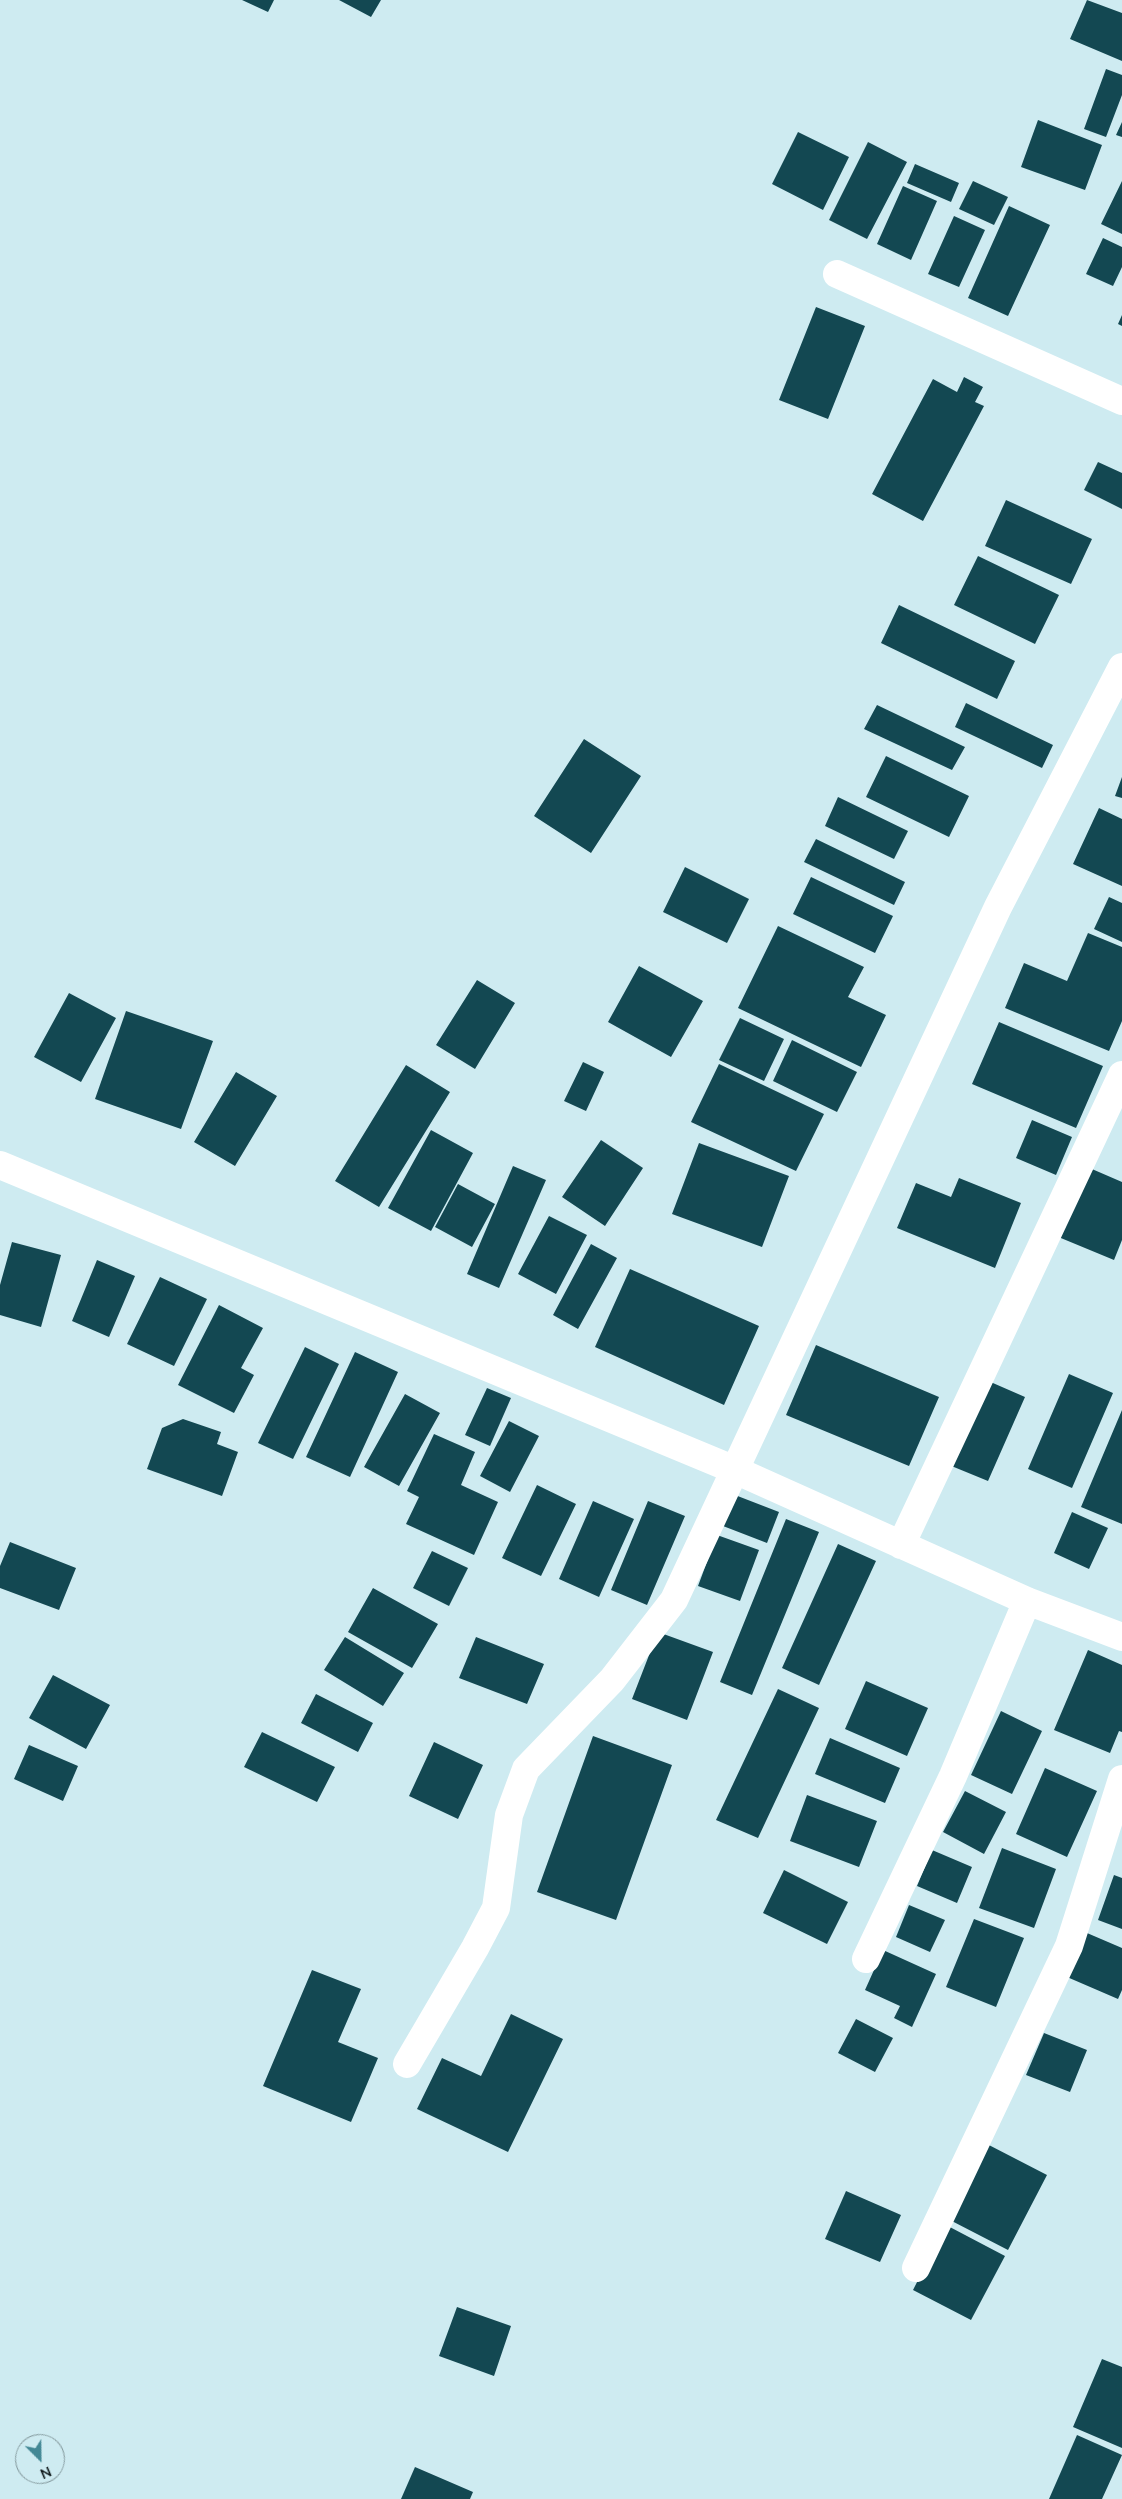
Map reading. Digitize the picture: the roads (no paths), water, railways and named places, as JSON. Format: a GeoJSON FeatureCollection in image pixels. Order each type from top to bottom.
{"type":"FeatureCollection","features":[{"type":"Feature","properties":{"kind":"street"},"geometry":{"type":"LineString","coordinates":[[837,274],[1122,401]]}},
{"type":"Feature","properties":{"kind":"street"},"geometry":{"type":"LineString","coordinates":[[406,2064],[496,1908],[509,1815],[526,1769],[612,1680],[674,1600],[998,907],[1122,667]]}},
{"type":"Feature","properties":{"kind":"street"},"geometry":{"type":"LineString","coordinates":[[900,1545],[1122,1075]]}},
{"type":"Feature","properties":{"kind":"street"},"geometry":{"type":"LineString","coordinates":[[0,1165],[735,1470],[1027,1600],[1122,1637]]}},
{"type":"Feature","properties":{"kind":"street"},"geometry":{"type":"LineString","coordinates":[[866,1959],[953,1776],[1027,1600]]}},
{"type":"Feature","properties":{"kind":"street"},"geometry":{"type":"LineString","coordinates":[[916,2268],[1070,1946],[1122,1779]]}}]}
